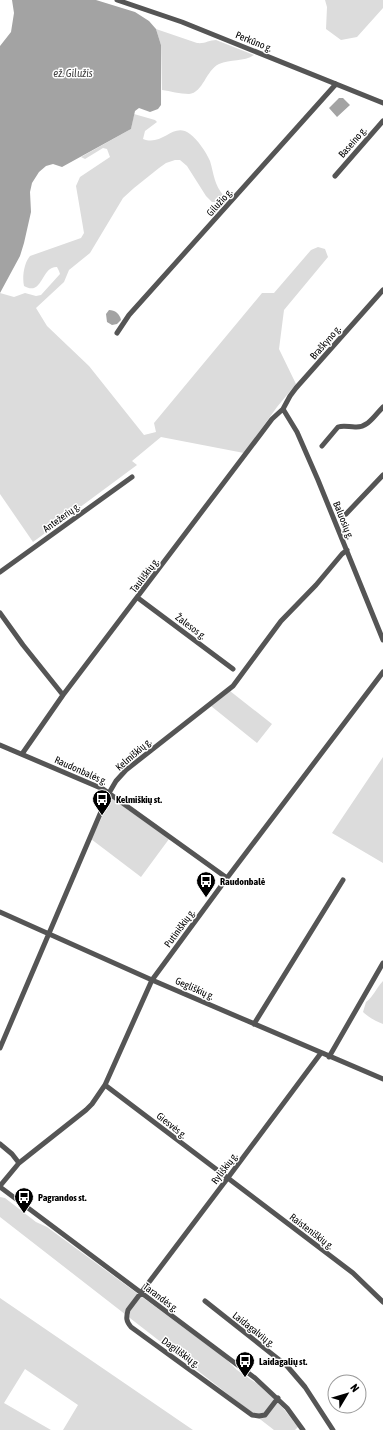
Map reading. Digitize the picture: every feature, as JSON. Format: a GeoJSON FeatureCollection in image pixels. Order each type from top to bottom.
{"type":"FeatureCollection","features":[{"type":"Feature","properties":{"kind":"street","name":"Perkūno g."},"geometry":{"type":"LineString","coordinates":[[117,0],[182,22],[383,103]]}},
{"type":"Feature","properties":{"kind":"street","name":"Gilužio g."},"geometry":{"type":"LineString","coordinates":[[118,333],[129,315],[336,84]]}},
{"type":"Feature","properties":{"kind":"street","name":"Baseino g."},"geometry":{"type":"LineString","coordinates":[[335,176],[383,121]]}},
{"type":"Feature","properties":{"kind":"street","name":"Braškyno g."},"geometry":{"type":"LineString","coordinates":[[283,409],[296,388],[383,290]]}},
{"type":"Feature","properties":{"kind":"street"},"geometry":{"type":"LineString","coordinates":[[322,446],[338,427],[342,425],[356,428],[366,425],[383,407]]}},
{"type":"Feature","properties":{"kind":"street","name":"Baluosių g."},"geometry":{"type":"LineString","coordinates":[[283,409],[297,432],[383,640]]}},
{"type":"Feature","properties":{"kind":"street","name":"Tauliškių g."},"geometry":{"type":"LineString","coordinates":[[22,754],[63,695],[272,420],[283,409]]}},
{"type":"Feature","properties":{"kind":"street"},"geometry":{"type":"LineString","coordinates":[[346,514],[383,475]]}},
{"type":"Feature","properties":{"kind":"street","name":"Antežerių g."},"geometry":{"type":"LineString","coordinates":[[0,572],[132,477]]}},
{"type":"Feature","properties":{"kind":"street","name":"Kelmiškių g."},"geometry":{"type":"LineString","coordinates":[[0,1048],[109,793],[116,781],[126,770],[232,686],[281,621],[347,550]]}},
{"type":"Feature","properties":{"kind":"street","name":"Žalesos g."},"geometry":{"type":"LineString","coordinates":[[138,598],[234,669]]}},
{"type":"Feature","properties":{"kind":"street"},"geometry":{"type":"LineString","coordinates":[[0,613],[23,645],[63,695]]}},
{"type":"Feature","properties":{"kind":"street","name":"Putiniškių g."},"geometry":{"type":"LineString","coordinates":[[11,1172],[19,1163],[92,1104],[105,1085],[152,980],[383,672]]}},
{"type":"Feature","properties":{"kind":"street","name":"Raudonbalės g."},"geometry":{"type":"LineString","coordinates":[[0,745],[99,787],[227,878]]}},
{"type":"Feature","properties":{"kind":"street"},"geometry":{"type":"LineString","coordinates":[[254,1024],[343,880]]}},
{"type":"Feature","properties":{"kind":"street","name":"Gegliškių g."},"geometry":{"type":"LineString","coordinates":[[0,912],[152,980],[383,1079]]}},
{"type":"Feature","properties":{"kind":"street"},"geometry":{"type":"LineString","coordinates":[[329,1057],[383,963]]}},
{"type":"Feature","properties":{"kind":"street","name":"Ryliškių g."},"geometry":{"type":"LineString","coordinates":[[141,1293],[321,1053]]}},
{"type":"Feature","properties":{"kind":"street","name":"Giesvės g."},"geometry":{"type":"LineString","coordinates":[[105,1085],[227,1179]]}},
{"type":"Feature","properties":{"kind":"street"},"geometry":{"type":"LineString","coordinates":[[0,1144],[12,1154],[19,1163]]}},
{"type":"Feature","properties":{"kind":"street","name":"Tarandės g."},"geometry":{"type":"LineString","coordinates":[[11,1172],[0,1187],[255,1378],[278,1398],[303,1430]]}},
{"type":"Feature","properties":{"kind":"street","name":"Raisteniškių g."},"geometry":{"type":"LineString","coordinates":[[227,1179],[353,1273],[383,1302]]}},
{"type":"Feature","properties":{"kind":"street","name":"Dagiliškių g."},"geometry":{"type":"LineString","coordinates":[[141,1293],[128,1310],[126,1317],[127,1322],[131,1327],[252,1415],[265,1415],[278,1398]]}},
{"type":"Feature","properties":{"kind":"street","name":"Laidagalvių g."},"geometry":{"type":"LineString","coordinates":[[205,1301],[287,1366],[305,1387],[333,1430]]}},
{"type":"Feature","properties":{"kind":"shaded area"},"geometry":{"type":"Polygon","coordinates":[[[325,0],[383,0],[383,8],[357,37],[341,40],[326,29],[327,7],[325,0]]]}},
{"type":"Feature","properties":{"kind":"shaded area"},"geometry":{"type":"Polygon","coordinates":[[[156,29],[197,43],[216,40],[254,55],[246,59],[228,61],[219,64],[211,71],[198,90],[194,93],[186,94],[162,90],[161,45],[156,29]]]}},
{"type":"Feature","properties":{"kind":"shaded area"},"geometry":{"type":"Polygon","coordinates":[[[134,114],[155,120],[157,122],[145,131],[143,139],[150,141],[156,140],[178,130],[190,134],[202,146],[210,161],[216,184],[224,196],[223,199],[219,202],[212,202],[206,196],[187,166],[180,160],[166,163],[123,198],[90,253],[69,270],[64,282],[36,308],[47,326],[89,366],[144,435],[156,432],[154,423],[262,293],[274,293],[311,250],[318,247],[325,249],[328,257],[284,310],[279,349],[296,384],[277,407],[244,453],[161,437],[132,461],[137,465],[33,542],[0,494],[0,293],[14,297],[25,293],[36,296],[41,295],[60,274],[57,267],[52,268],[35,288],[24,286],[24,270],[26,262],[30,256],[81,238],[84,233],[76,186],[80,177],[110,157],[107,149],[103,148],[85,159],[81,157],[131,129],[134,114]]]}},
{"type":"Feature","properties":{"kind":"shaded area"},"geometry":{"type":"Polygon","coordinates":[[[230,691],[272,724],[257,743],[211,706],[230,691]]]}},
{"type":"Feature","properties":{"kind":"shaded area"},"geometry":{"type":"Polygon","coordinates":[[[383,757],[383,863],[332,833],[383,757]]]}},
{"type":"Feature","properties":{"kind":"shaded area"},"geometry":{"type":"Polygon","coordinates":[[[111,799],[169,839],[141,877],[91,839],[111,799]]]}},
{"type":"Feature","properties":{"kind":"shaded area"},"geometry":{"type":"Polygon","coordinates":[[[383,981],[383,1024],[367,1016],[363,1012],[366,1002],[383,981]]]}},
{"type":"Feature","properties":{"kind":"shaded area"},"geometry":{"type":"Polygon","coordinates":[[[0,1197],[5,1198],[36,1222],[47,1227],[225,1358],[237,1370],[259,1385],[283,1408],[298,1427],[295,1430],[274,1430],[0,1217],[0,1197]]]}},
{"type":"Feature","properties":{"kind":"shaded area"},"geometry":{"type":"Polygon","coordinates":[[[0,1298],[193,1430],[63,1430],[78,1405],[25,1369],[4,1403],[51,1430],[0,1430],[0,1298]]]}},
{"type":"Feature","properties":{"kind":"water","name":"ež. Gilužis"},"geometry":{"type":"Polygon","coordinates":[[[12,0],[96,0],[135,12],[149,21],[156,29],[161,45],[161,105],[158,109],[150,112],[139,108],[135,111],[131,129],[62,167],[53,164],[46,166],[39,172],[32,183],[30,192],[31,212],[20,256],[0,293],[0,46],[11,32],[14,13],[12,0]]]}},
{"type":"Feature","properties":{"kind":"water"},"geometry":{"type":"Polygon","coordinates":[[[339,98],[343,98],[350,105],[337,117],[329,108],[339,98]]]}},
{"type":"Feature","properties":{"kind":"water"},"geometry":{"type":"Polygon","coordinates":[[[109,310],[120,316],[121,320],[117,324],[112,325],[107,322],[106,314],[109,310]]]}},
{"type":"Feature","properties":{"kind":"place","name":"Kelmiškių st."},"geometry":{"type":"Point","coordinates":[102,816]}},
{"type":"Feature","properties":{"kind":"place","name":"Raudonbalė"},"geometry":{"type":"Point","coordinates":[206,898]}},
{"type":"Feature","properties":{"kind":"place","name":"Pagrandos st."},"geometry":{"type":"Point","coordinates":[24,1214]}},
{"type":"Feature","properties":{"kind":"place","name":"Laidagalių st."},"geometry":{"type":"Point","coordinates":[245,1378]}}]}
